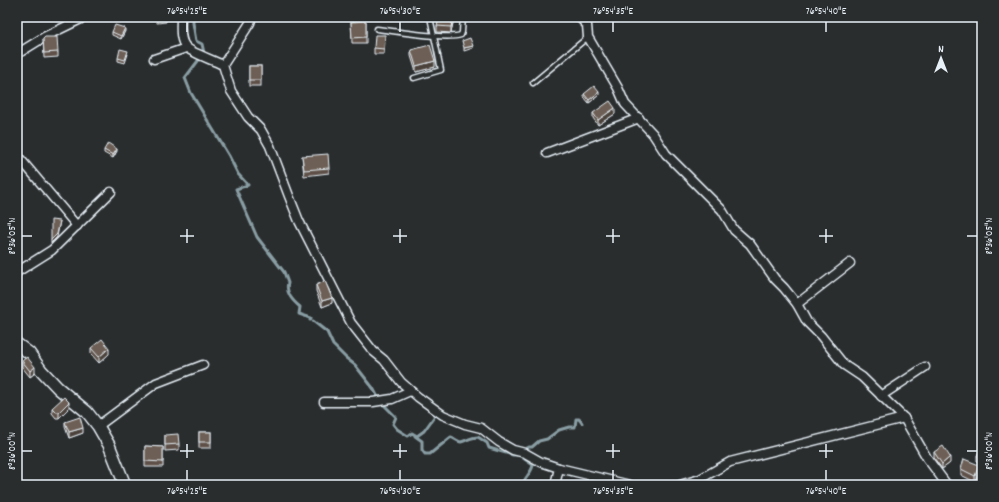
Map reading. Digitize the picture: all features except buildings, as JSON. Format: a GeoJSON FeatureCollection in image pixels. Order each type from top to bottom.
{"type":"FeatureCollection","features":[{"type":"Feature","properties":{"kind":"main road"},"geometry":{"type":"LineString","coordinates":[[17,344],[29,352],[49,379],[87,412],[98,426],[109,445],[125,485]]}},
{"type":"Feature","properties":{"kind":"street"},"geometry":{"type":"LineString","coordinates":[[17,54],[46,36],[84,17]]}},
{"type":"Feature","properties":{"kind":"street"},"geometry":{"type":"LineString","coordinates":[[181,17],[183,41],[186,48],[211,61],[223,64]]}},
{"type":"Feature","properties":{"kind":"street"},"geometry":{"type":"LineString","coordinates":[[252,17],[250,23],[223,64],[231,91],[248,117],[261,130],[270,146],[299,221],[351,323],[373,351],[384,360],[410,391],[442,415],[465,424],[481,428],[499,442],[513,450],[525,453],[541,462],[559,468],[630,485]]}},
{"type":"Feature","properties":{"kind":"street"},"geometry":{"type":"LineString","coordinates":[[580,17],[587,25],[588,37],[618,88],[625,104],[639,118],[666,154],[722,210],[734,230],[750,244],[775,279],[797,304],[808,322],[844,365],[862,377],[904,418],[927,458],[947,485]]}},
{"type":"Feature","properties":{"kind":"street"},"geometry":{"type":"LineString","coordinates":[[154,59],[186,48]]}},
{"type":"Feature","properties":{"kind":"street"},"geometry":{"type":"LineString","coordinates":[[547,153],[639,118]]}},
{"type":"Feature","properties":{"kind":"street"},"geometry":{"type":"LineString","coordinates":[[17,154],[58,206],[77,226]]}},
{"type":"Feature","properties":{"kind":"street"},"geometry":{"type":"LineString","coordinates":[[17,272],[52,250],[111,192]]}},
{"type":"Feature","properties":{"kind":"street"},"geometry":{"type":"LineString","coordinates":[[797,304],[850,263]]}},
{"type":"Feature","properties":{"kind":"street"},"geometry":{"type":"LineString","coordinates":[[98,426],[156,383],[203,366]]}},
{"type":"Feature","properties":{"kind":"street"},"geometry":{"type":"LineString","coordinates":[[881,396],[925,367]]}},
{"type":"Feature","properties":{"kind":"street"},"geometry":{"type":"LineString","coordinates":[[324,402],[373,402],[392,399],[410,391]]}},
{"type":"Feature","properties":{"kind":"street"},"geometry":{"type":"LineString","coordinates":[[680,485],[700,478],[730,462],[904,418]]}},
{"type":"Feature","properties":{"kind":"street"},"geometry":{"type":"LineString","coordinates":[[556,485],[559,468]]}},
{"type":"Feature","properties":{"kind":"lane"},"geometry":{"type":"LineString","coordinates":[[414,78],[442,70],[430,17]]}},
{"type":"Feature","properties":{"kind":"lane"},"geometry":{"type":"LineString","coordinates":[[377,29],[435,36],[457,36],[462,32],[463,17]]}},
{"type":"Feature","properties":{"kind":"lane"},"geometry":{"type":"LineString","coordinates":[[533,83],[588,37]]}},
{"type":"Feature","properties":{"kind":"waterway"},"geometry":{"type":"LineString","coordinates":[[193,17],[196,41],[202,44],[204,53]]}},
{"type":"Feature","properties":{"kind":"waterway"},"geometry":{"type":"LineString","coordinates":[[201,57],[185,78],[191,93],[229,156],[238,174],[248,185],[236,189],[257,237],[284,272],[288,283],[287,287],[289,293],[292,299],[300,307],[299,314],[311,318],[310,320]]}},
{"type":"Feature","properties":{"kind":"waterway"},"geometry":{"type":"LineString","coordinates":[[313,321],[327,332],[333,345],[355,365],[373,388],[380,401],[396,417],[393,424],[397,429],[408,436],[412,433],[417,436],[424,431],[434,417]]}},
{"type":"Feature","properties":{"kind":"waterway"},"geometry":{"type":"LineString","coordinates":[[522,451],[532,447],[539,441],[547,439],[559,430],[575,427],[576,419],[579,419],[582,423]]}},
{"type":"Feature","properties":{"kind":"waterway"},"geometry":{"type":"LineString","coordinates":[[415,436],[422,441],[422,450],[425,454],[430,454],[451,437],[461,442],[478,437],[487,443],[489,448],[513,455],[519,455],[533,465],[522,485]]}}]}
